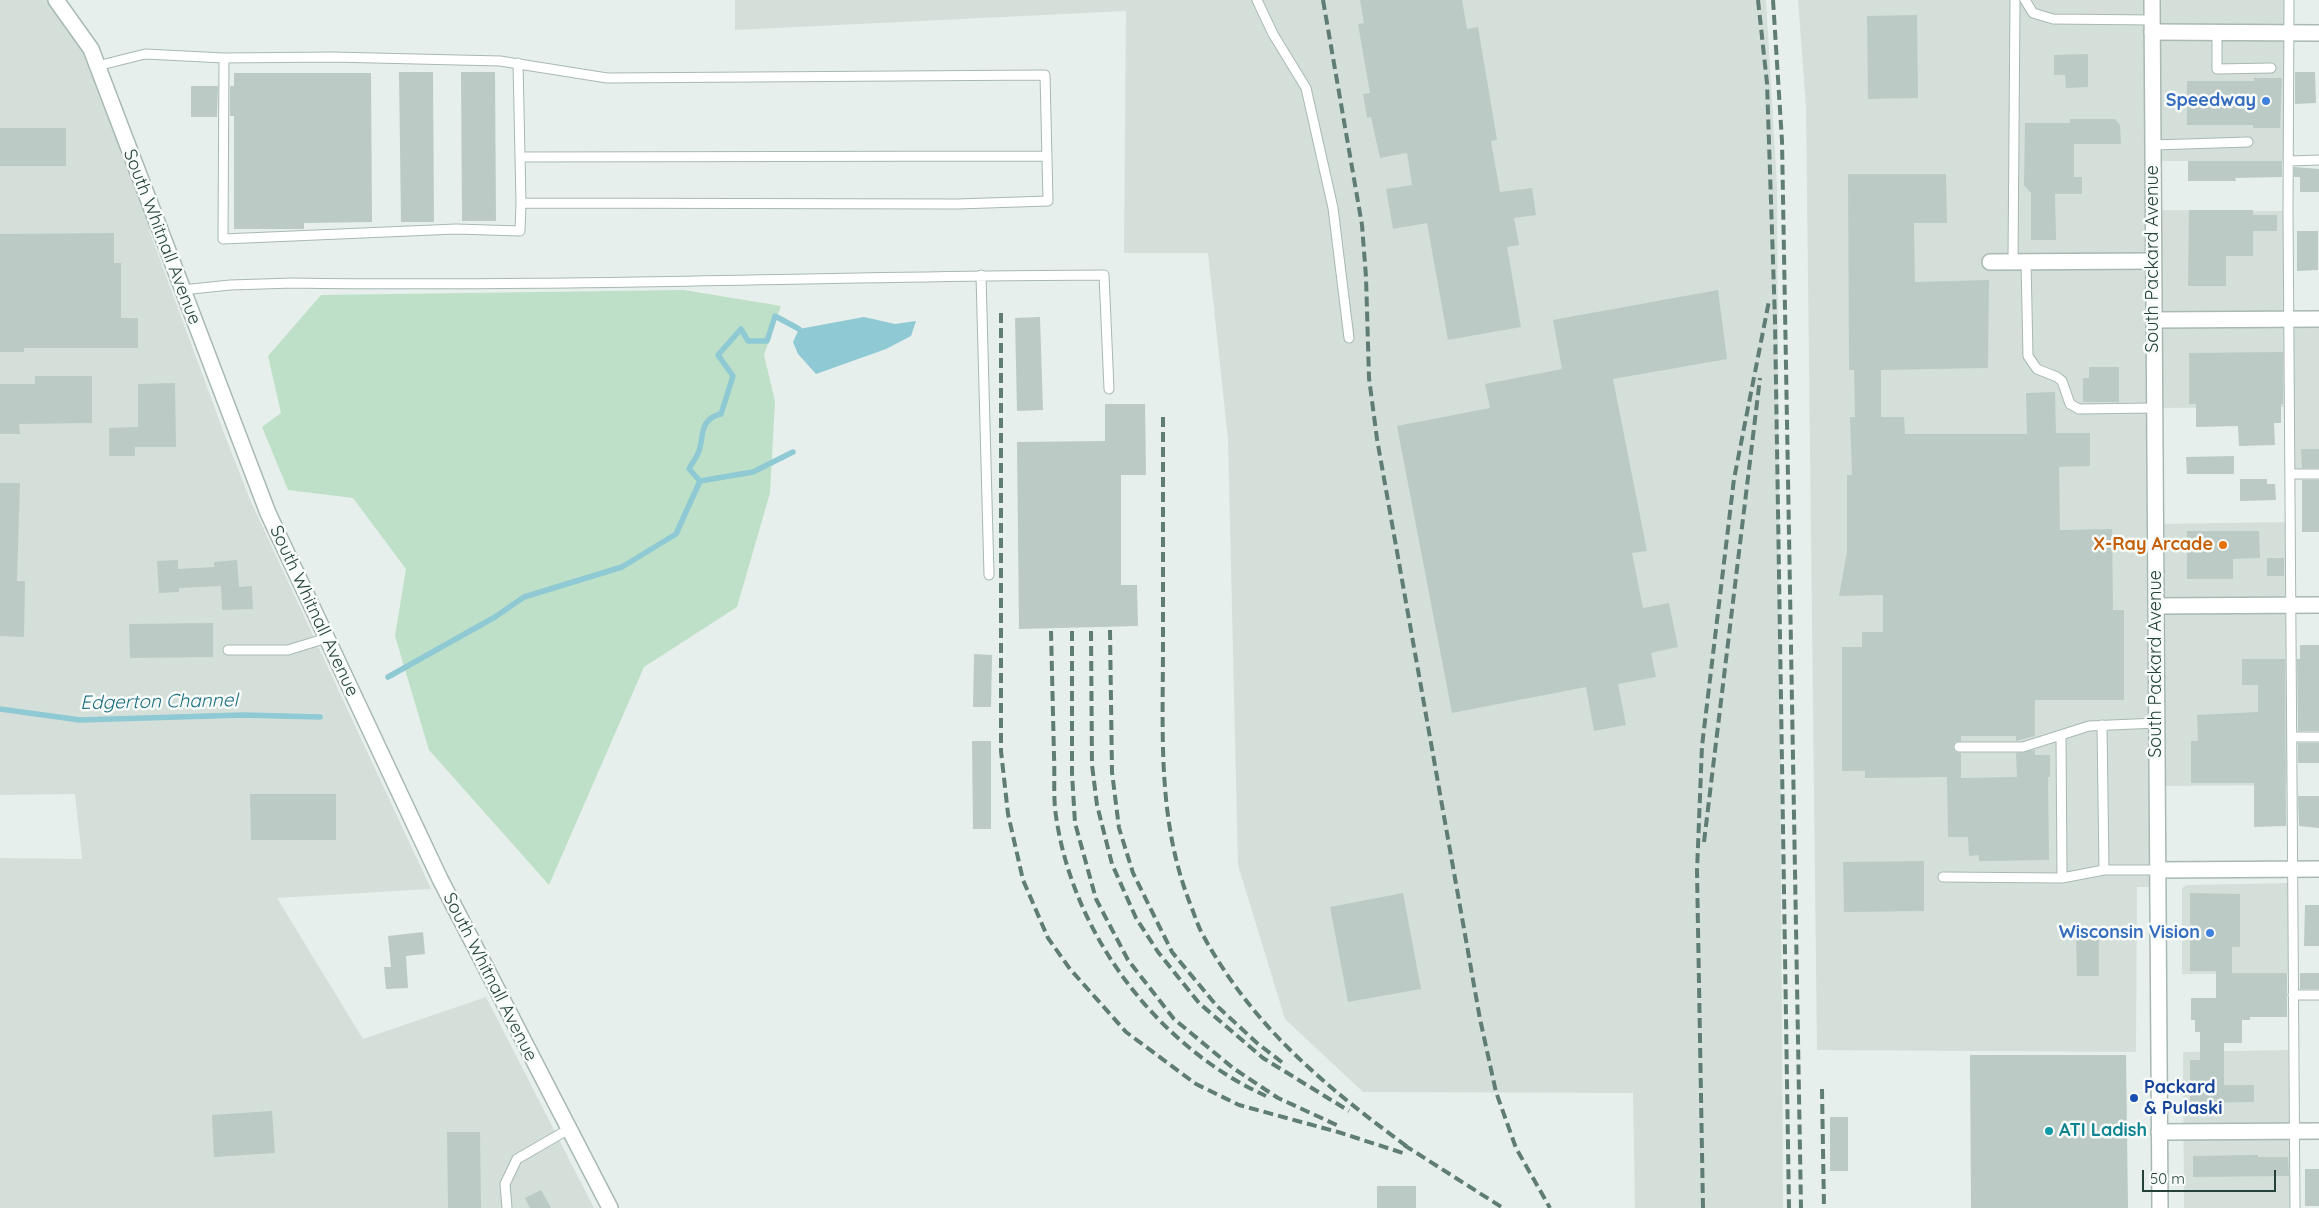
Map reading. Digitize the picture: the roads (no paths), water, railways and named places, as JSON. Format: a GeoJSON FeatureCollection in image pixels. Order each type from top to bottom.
{"type":"FeatureCollection","features":[{"type":"Feature","properties":{"kind":"street","name":"South Whitnall Avenue"},"geometry":{"type":"LineString","coordinates":[[56,0],[91,49],[268,513],[440,879],[610,1208]]}},
{"type":"Feature","properties":{"kind":"street","name":"South Packard Avenue"},"geometry":{"type":"LineString","coordinates":[[2152,0],[2160,1208]]}},
{"type":"Feature","properties":{"kind":"street"},"geometry":{"type":"LineString","coordinates":[[2152,26],[2217,33],[2319,33]]}},
{"type":"Feature","properties":{"kind":"street"},"geometry":{"type":"LineString","coordinates":[[1990,262],[2154,261]]}},
{"type":"Feature","properties":{"kind":"street"},"geometry":{"type":"LineString","coordinates":[[2154,320],[2319,319]]}},
{"type":"Feature","properties":{"kind":"street"},"geometry":{"type":"LineString","coordinates":[[2156,606],[2319,605]]}},
{"type":"Feature","properties":{"kind":"street"},"geometry":{"type":"LineString","coordinates":[[2157,870],[2319,869]]}},
{"type":"Feature","properties":{"kind":"street"},"geometry":{"type":"LineString","coordinates":[[2159,1132],[2319,1131]]}},
{"type":"Feature","properties":{"kind":"lane"},"geometry":{"type":"LineString","coordinates":[[1257,0],[1273,34],[1306,88],[1333,208],[1349,338]]}},
{"type":"Feature","properties":{"kind":"lane"},"geometry":{"type":"LineString","coordinates":[[2015,0],[2019,262],[2028,356],[2036,369],[2058,377],[2062,381],[2070,404],[2080,409],[2154,408]]}},
{"type":"Feature","properties":{"kind":"lane"},"geometry":{"type":"LineString","coordinates":[[2025,0],[2033,13],[2053,18],[2152,26]]}},
{"type":"Feature","properties":{"kind":"lane"},"geometry":{"type":"LineString","coordinates":[[2289,0],[2295,1208]]}},
{"type":"Feature","properties":{"kind":"lane"},"geometry":{"type":"LineString","coordinates":[[2217,33],[2218,69],[2271,68]]}},
{"type":"Feature","properties":{"kind":"lane"},"geometry":{"type":"LineString","coordinates":[[97,66],[145,54],[224,58],[333,57],[518,63],[607,78],[1045,76],[1048,201],[957,204],[520,203]]}},
{"type":"Feature","properties":{"kind":"lane"},"geometry":{"type":"LineString","coordinates":[[224,58],[223,239],[456,229],[520,231],[518,63]]}},
{"type":"Feature","properties":{"kind":"lane"},"geometry":{"type":"LineString","coordinates":[[2153,145],[2248,142]]}},
{"type":"Feature","properties":{"kind":"lane"},"geometry":{"type":"LineString","coordinates":[[520,157],[1047,156]]}},
{"type":"Feature","properties":{"kind":"lane"},"geometry":{"type":"LineString","coordinates":[[2289,160],[2319,160]]}},
{"type":"Feature","properties":{"kind":"lane"},"geometry":{"type":"LineString","coordinates":[[182,290],[230,285],[293,283],[718,281],[981,275],[1104,275],[1110,389]]}},
{"type":"Feature","properties":{"kind":"lane"},"geometry":{"type":"LineString","coordinates":[[981,275],[990,575]]}},
{"type":"Feature","properties":{"kind":"lane"},"geometry":{"type":"LineString","coordinates":[[2291,474],[2319,474]]}},
{"type":"Feature","properties":{"kind":"lane"},"geometry":{"type":"LineString","coordinates":[[228,650],[288,650],[327,638]]}},
{"type":"Feature","properties":{"kind":"lane"},"geometry":{"type":"LineString","coordinates":[[1960,747],[2023,747],[2089,726],[2156,723]]}},
{"type":"Feature","properties":{"kind":"lane"},"geometry":{"type":"LineString","coordinates":[[2102,725],[2104,870]]}},
{"type":"Feature","properties":{"kind":"lane"},"geometry":{"type":"LineString","coordinates":[[2061,736],[2062,878]]}},
{"type":"Feature","properties":{"kind":"lane"},"geometry":{"type":"LineString","coordinates":[[2292,737],[2319,737]]}},
{"type":"Feature","properties":{"kind":"lane"},"geometry":{"type":"LineString","coordinates":[[1943,877],[2062,878],[2104,870],[2157,870]]}},
{"type":"Feature","properties":{"kind":"lane"},"geometry":{"type":"LineString","coordinates":[[2293,995],[2319,995]]}},
{"type":"Feature","properties":{"kind":"lane"},"geometry":{"type":"LineString","coordinates":[[508,1208],[505,1184],[517,1159],[569,1130]]}},
{"type":"Feature","properties":{"kind":"water"},"geometry":{"type":"Polygon","coordinates":[[[864,317],[895,324],[916,321],[911,336],[886,349],[816,374],[798,354],[793,342],[799,329],[864,317]]]}},
{"type":"Feature","properties":{"kind":"waterway","name":"Edgerton Channel"},"geometry":{"type":"LineString","coordinates":[[700,481],[689,469],[699,451],[706,424],[714,416],[721,414],[733,376],[718,355],[741,329],[748,341],[767,341],[775,316],[799,329]]}},
{"type":"Feature","properties":{"kind":"waterway"},"geometry":{"type":"LineString","coordinates":[[700,481],[753,472],[793,452]]}},
{"type":"Feature","properties":{"kind":"waterway","name":"Edgerton Channel"},"geometry":{"type":"LineString","coordinates":[[388,677],[495,617],[524,597],[622,567],[676,534],[700,481]]}},
{"type":"Feature","properties":{"kind":"waterway","name":"Edgerton Channel"},"geometry":{"type":"LineString","coordinates":[[0,709],[80,720],[243,715],[320,717]]}},
{"type":"Feature","properties":{"kind":"railway"},"geometry":{"type":"LineString","coordinates":[[1323,0],[1362,225],[1366,277],[1369,378],[1377,439],[1480,1019],[1496,1092],[1516,1148],[1550,1208]]}},
{"type":"Feature","properties":{"kind":"railway"},"geometry":{"type":"LineString","coordinates":[[1758,0],[1767,83],[1775,320],[1789,1208]]}},
{"type":"Feature","properties":{"kind":"railway"},"geometry":{"type":"LineString","coordinates":[[1773,0],[1782,141],[1801,1208]]}},
{"type":"Feature","properties":{"kind":"railway"},"geometry":{"type":"LineString","coordinates":[[1703,1208],[1697,871],[1702,746],[1734,479],[1769,301]]}},
{"type":"Feature","properties":{"kind":"railway"},"geometry":{"type":"LineString","coordinates":[[1001,313],[1001,751],[1008,814],[1023,880],[1048,938],[1070,969],[1126,1032],[1196,1084],[1239,1105],[1338,1132],[1403,1153]]}},
{"type":"Feature","properties":{"kind":"railway"},"geometry":{"type":"LineString","coordinates":[[1704,842],[1760,378]]}},
{"type":"Feature","properties":{"kind":"railway"},"geometry":{"type":"LineString","coordinates":[[1163,417],[1164,777],[1172,842],[1180,874],[1202,933],[1224,970],[1269,1028],[1321,1079],[1409,1148]]}},
{"type":"Feature","properties":{"kind":"railway"},"geometry":{"type":"LineString","coordinates":[[1110,630],[1112,772],[1119,828],[1133,873],[1172,952],[1216,1005],[1257,1043],[1283,1063]]}},
{"type":"Feature","properties":{"kind":"railway"},"geometry":{"type":"LineString","coordinates":[[1051,631],[1055,809],[1065,860],[1081,903],[1101,944],[1127,982],[1157,1017],[1190,1048],[1227,1075],[1266,1096]]}},
{"type":"Feature","properties":{"kind":"railway"},"geometry":{"type":"LineString","coordinates":[[1072,631],[1072,774],[1075,823],[1096,899],[1128,960],[1174,1019],[1233,1068],[1278,1098],[1341,1127]]}},
{"type":"Feature","properties":{"kind":"railway"},"geometry":{"type":"LineString","coordinates":[[1091,631],[1092,765],[1097,805],[1112,864],[1136,918],[1158,952],[1199,1003],[1263,1058],[1349,1111]]}},
{"type":"Feature","properties":{"kind":"railway"},"geometry":{"type":"LineString","coordinates":[[1822,1089],[1824,1208]]}},
{"type":"Feature","properties":{"kind":"railway"},"geometry":{"type":"LineString","coordinates":[[1404,1145],[1503,1208]]}},
{"type":"Feature","properties":{"kind":"place","name":"Speedway"},"geometry":{"type":"Point","coordinates":[2266,101]}},
{"type":"Feature","properties":{"kind":"place","name":"X-Ray Arcade"},"geometry":{"type":"Point","coordinates":[2223,545]}},
{"type":"Feature","properties":{"kind":"place","name":"Wisconsin Vision"},"geometry":{"type":"Point","coordinates":[2210,933]}},
{"type":"Feature","properties":{"kind":"place","name":"Packard & Pulaski"},"geometry":{"type":"Point","coordinates":[2134,1098]}},
{"type":"Feature","properties":{"kind":"place","name":"ATI Ladish"},"geometry":{"type":"Point","coordinates":[2049,1131]}}]}
